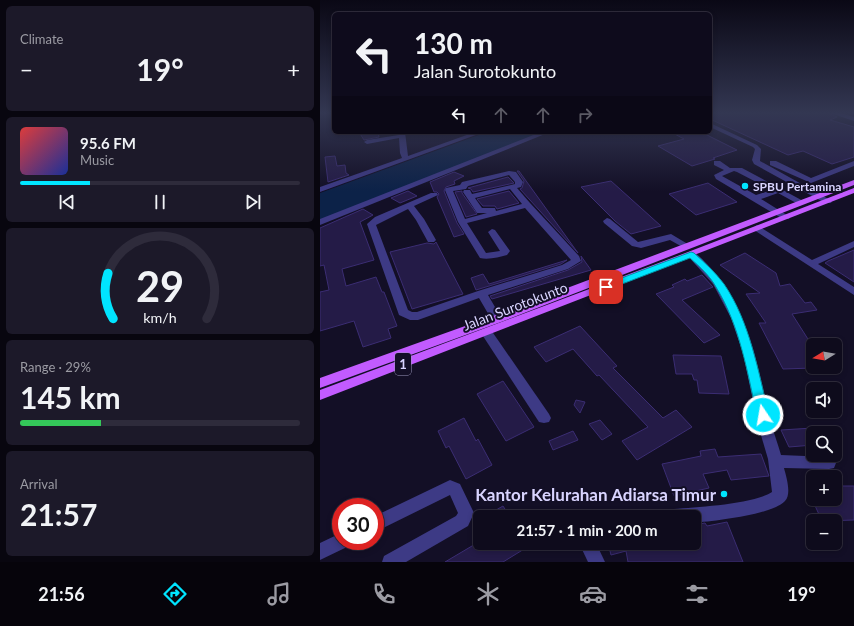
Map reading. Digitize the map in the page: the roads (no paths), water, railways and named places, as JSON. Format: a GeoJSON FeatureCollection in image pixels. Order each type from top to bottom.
{"type":"FeatureCollection","features":[{"type":"Feature","properties":{"kind":"main road","name":"Jalan Surotokunto"},"geometry":{"type":"LineString","coordinates":[[320,383],[689,250],[757,228],[801,202],[854,182]]}},
{"type":"Feature","properties":{"kind":"main road","name":"Jalan Surotokunto"},"geometry":{"type":"LineString","coordinates":[[320,395],[487,333],[781,214],[828,201],[854,190]]}},
{"type":"Feature","properties":{"kind":"street"},"geometry":{"type":"LineString","coordinates":[[367,142],[384,138]]}},
{"type":"Feature","properties":{"kind":"street"},"geometry":{"type":"LineString","coordinates":[[402,138],[403,154],[406,159]]}},
{"type":"Feature","properties":{"kind":"street"},"geometry":{"type":"LineString","coordinates":[[320,190],[464,138]]}},
{"type":"Feature","properties":{"kind":"street"},"geometry":{"type":"LineString","coordinates":[[320,222],[531,138]]}},
{"type":"Feature","properties":{"kind":"street"},"geometry":{"type":"LineString","coordinates":[[738,138],[758,149],[757,162],[828,201]]}},
{"type":"Feature","properties":{"kind":"street"},"geometry":{"type":"LineString","coordinates":[[717,163],[729,170]]}},
{"type":"Feature","properties":{"kind":"street"},"geometry":{"type":"LineString","coordinates":[[773,163],[811,181],[854,163]]}},
{"type":"Feature","properties":{"kind":"street"},"geometry":{"type":"LineString","coordinates":[[842,168],[854,172]]}},
{"type":"Feature","properties":{"kind":"street"},"geometry":{"type":"LineString","coordinates":[[781,214],[719,177],[719,173],[729,170],[740,170],[801,202]]}},
{"type":"Feature","properties":{"kind":"street"},"geometry":{"type":"LineString","coordinates":[[470,197],[518,185],[520,182],[511,173],[465,184],[463,187],[448,191],[462,222],[484,256],[504,253],[506,251],[492,232]]}},
{"type":"Feature","properties":{"kind":"street"},"geometry":{"type":"LineString","coordinates":[[434,194],[378,219],[371,224],[403,312],[410,316],[418,316],[482,293],[565,267],[576,261],[576,258],[526,204],[512,186]]}},
{"type":"Feature","properties":{"kind":"street"},"geometry":{"type":"LineString","coordinates":[[463,187],[481,212],[526,204]]}},
{"type":"Feature","properties":{"kind":"street"},"geometry":{"type":"LineString","coordinates":[[756,198],[779,190]]}},
{"type":"Feature","properties":{"kind":"street"},"geometry":{"type":"LineString","coordinates":[[462,222],[526,204]]}},
{"type":"Feature","properties":{"kind":"street"},"geometry":{"type":"LineString","coordinates":[[409,205],[420,219],[431,240]]}},
{"type":"Feature","properties":{"kind":"street"},"geometry":{"type":"LineString","coordinates":[[607,220],[635,244],[640,245],[671,237],[689,250],[709,271],[720,286],[734,312],[744,338],[781,491],[780,496],[776,500],[740,509],[701,514]]}},
{"type":"Feature","properties":{"kind":"street"},"geometry":{"type":"LineString","coordinates":[[757,228],[854,292]]}},
{"type":"Feature","properties":{"kind":"street"},"geometry":{"type":"LineString","coordinates":[[811,264],[854,244]]}},
{"type":"Feature","properties":{"kind":"street"},"geometry":{"type":"LineString","coordinates":[[482,293],[497,319]]}},
{"type":"Feature","properties":{"kind":"street"},"geometry":{"type":"LineString","coordinates":[[487,333],[544,418]]}},
{"type":"Feature","properties":{"kind":"street"},"geometry":{"type":"LineString","coordinates":[[774,461],[830,463]]}},
{"type":"Feature","properties":{"kind":"street"},"geometry":{"type":"LineString","coordinates":[[384,520],[450,487],[455,489],[466,513],[462,521],[390,562]]}},
{"type":"Feature","properties":{"kind":"street"},"geometry":{"type":"LineString","coordinates":[[320,552],[332,546]]}},
{"type":"Feature","properties":{"kind":"street"},"geometry":{"type":"LineString","coordinates":[[591,550],[597,562]]}},
{"type":"Feature","properties":{"kind":"water"},"geometry":{"type":"Polygon","coordinates":[[[470,138],[528,138],[320,220],[320,193],[470,138]]]}},
{"type":"Feature","properties":{"kind":"place","name":"SPBU Pertamina"},"geometry":{"type":"Point","coordinates":[745,186]}},
{"type":"Feature","properties":{"kind":"place","name":"Kantor Kelurahan Adiarsa Timur"},"geometry":{"type":"Point","coordinates":[724,494]}}]}
